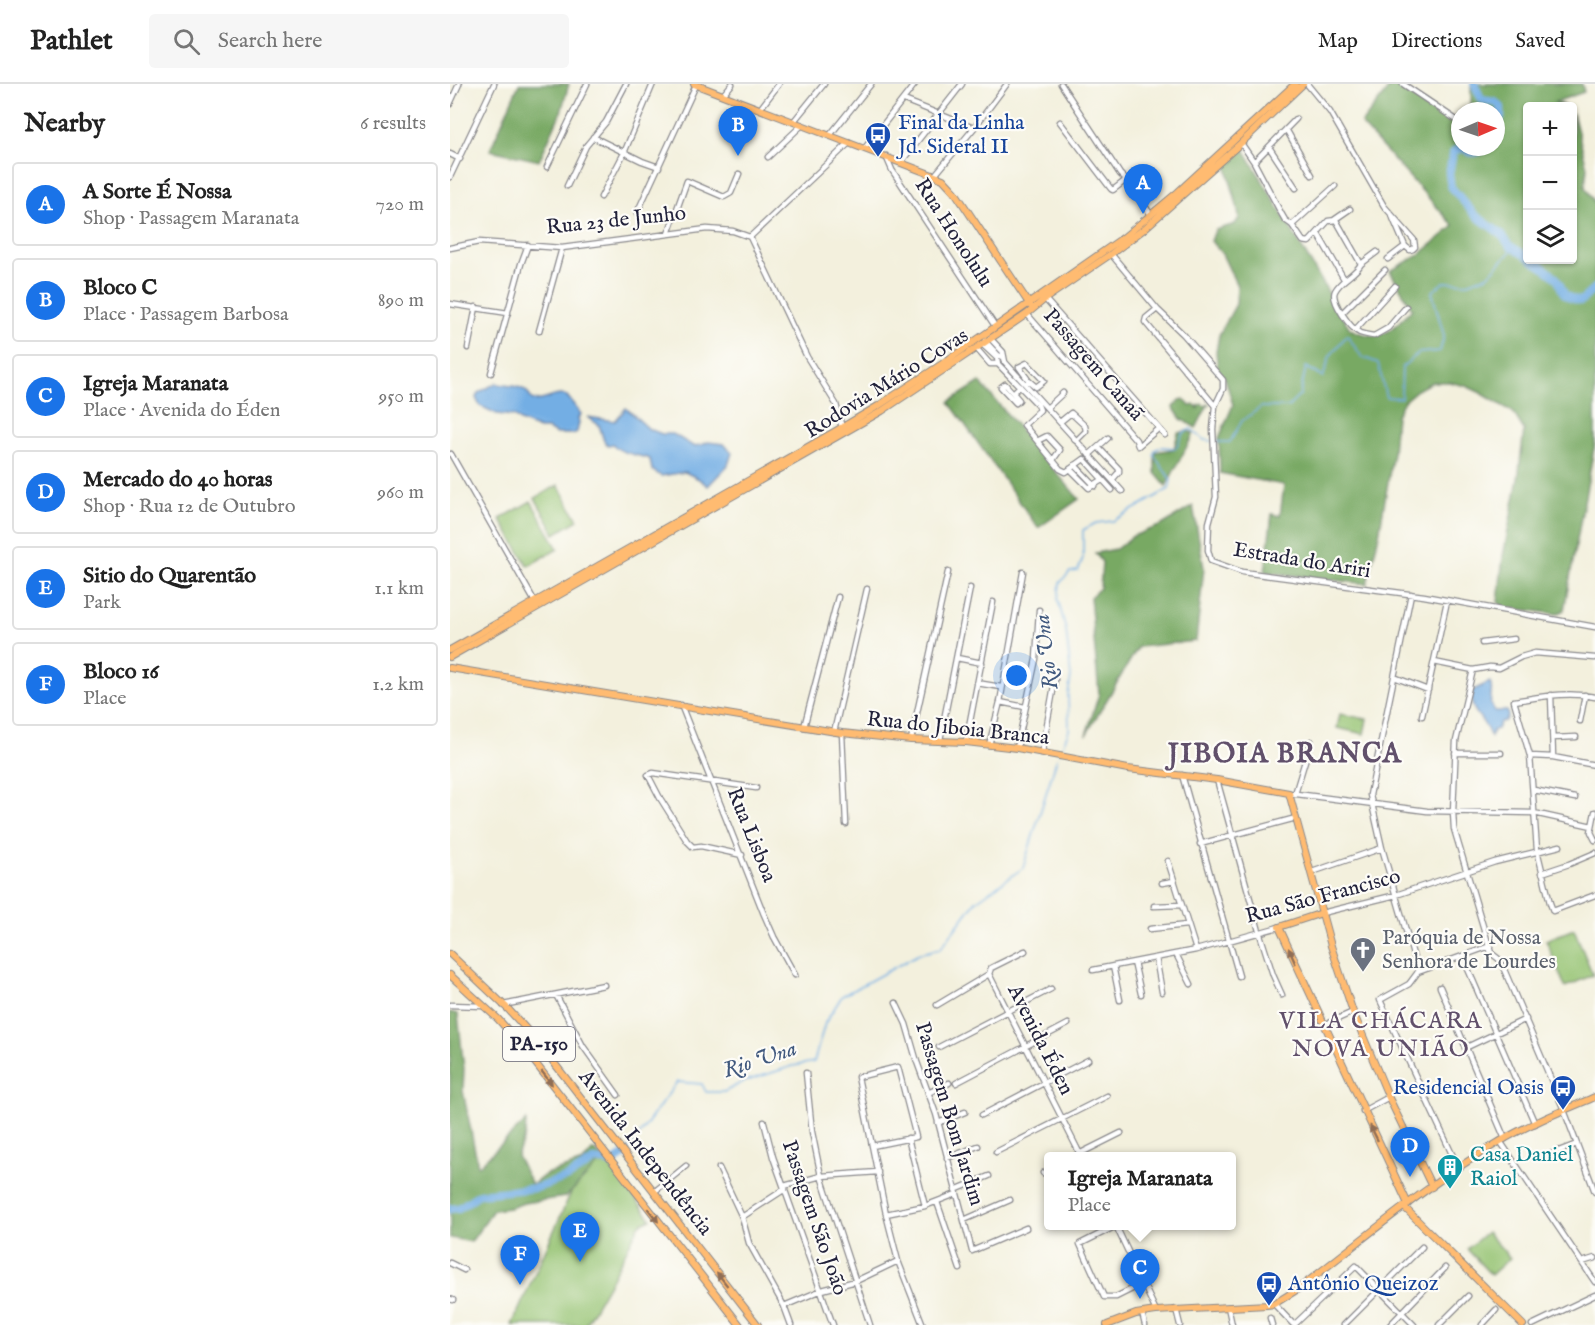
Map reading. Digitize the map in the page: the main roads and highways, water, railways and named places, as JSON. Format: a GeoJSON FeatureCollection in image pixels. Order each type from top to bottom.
{"type":"FeatureCollection","features":[{"type":"Feature","properties":{"kind":"main road"},"geometry":{"type":"LineString","coordinates":[[695,84],[935,175],[946,182],[955,192],[1029,308]]}},
{"type":"Feature","properties":{"kind":"main road","name":"Rodovia Mário Covas"},"geometry":{"type":"LineString","coordinates":[[843,430],[995,326],[1029,308],[1111,254],[1167,210],[1295,84]]}},
{"type":"Feature","properties":{"kind":"main road","name":"Rodovia Mário Covas"},"geometry":{"type":"LineString","coordinates":[[450,654],[535,602],[835,434],[886,408],[984,343],[1151,216],[1223,155],[1241,143],[1305,84]]}},
{"type":"Feature","properties":{"kind":"main road","name":"Rodovia Mário Covas"},"geometry":{"type":"LineString","coordinates":[[450,654],[835,434]]}},
{"type":"Feature","properties":{"kind":"main road"},"geometry":{"type":"LineString","coordinates":[[450,654],[461,671]]}},
{"type":"Feature","properties":{"kind":"main road","name":"Rua do Jiboia Branca"},"geometry":{"type":"LineString","coordinates":[[450,668],[834,732],[911,741],[939,740],[1017,748],[1128,769],[1217,780],[1292,794],[1296,818],[1322,913]]}},
{"type":"Feature","properties":{"kind":"main road"},"geometry":{"type":"LineString","coordinates":[[1322,913],[1353,1012],[1389,1097],[1432,1187]]}},
{"type":"Feature","properties":{"kind":"main road","name":"Rua São Francisco"},"geometry":{"type":"LineString","coordinates":[[1322,913],[1279,927],[1406,1206]]}},
{"type":"Feature","properties":{"kind":"main road","name":"Avenida Independência"},"geometry":{"type":"LineString","coordinates":[[450,954],[497,998],[537,1041],[758,1325]]}},
{"type":"Feature","properties":{"kind":"main road","name":"Avenida Independência"},"geometry":{"type":"LineString","coordinates":[[450,975],[498,1019],[522,1046],[740,1325]]}},
{"type":"Feature","properties":{"kind":"main road"},"geometry":{"type":"LineString","coordinates":[[484,1006],[492,1004],[497,998]]}},
{"type":"Feature","properties":{"kind":"main road"},"geometry":{"type":"LineString","coordinates":[[498,1019],[499,1013],[505,1007]]}},
{"type":"Feature","properties":{"kind":"main road"},"geometry":{"type":"LineString","coordinates":[[1107,1325],[1142,1313],[1156,1311],[1274,1304],[1298,1289],[1458,1167],[1503,1140],[1595,1097]]}},
{"type":"Feature","properties":{"kind":"main road"},"geometry":{"type":"LineString","coordinates":[[1406,1206],[1523,1325]]}},
{"type":"Feature","properties":{"kind":"water"},"geometry":{"type":"Polygon","coordinates":[[[496,383],[524,389],[533,400],[538,401],[557,395],[567,396],[581,414],[578,418],[577,432],[556,434],[548,429],[539,429],[520,421],[514,416],[497,414],[480,406],[476,398],[478,393],[496,383]]]}},
{"type":"Feature","properties":{"kind":"water"},"geometry":{"type":"Polygon","coordinates":[[[626,408],[649,429],[662,434],[673,434],[693,446],[708,442],[724,444],[732,453],[728,465],[708,486],[685,472],[661,476],[652,470],[650,459],[624,452],[613,444],[608,445],[604,441],[599,425],[587,417],[615,421],[626,408]]]}},
{"type":"Feature","properties":{"kind":"water"},"geometry":{"type":"Polygon","coordinates":[[[1490,682],[1494,711],[1507,711],[1508,717],[1505,721],[1500,722],[1497,729],[1493,730],[1491,737],[1472,702],[1473,690],[1490,682]]]}},
{"type":"Feature","properties":{"kind":"waterway"},"geometry":{"type":"LineString","coordinates":[[1474,84],[1482,100],[1495,102]]}},
{"type":"Feature","properties":{"kind":"waterway"},"geometry":{"type":"LineString","coordinates":[[1452,156],[1449,174],[1451,187],[1475,215],[1501,234],[1510,246],[1523,254]]}},
{"type":"Feature","properties":{"kind":"waterway","name":"Rio Una"},"geometry":{"type":"LineString","coordinates":[[1215,442],[1230,442],[1242,421],[1261,407],[1288,407],[1300,395],[1306,367],[1323,377],[1330,356],[1347,335],[1362,357],[1378,363],[1386,397],[1401,398],[1402,367],[1419,353],[1440,351],[1444,336],[1432,292],[1444,282],[1468,283],[1489,275],[1510,252],[1510,246]]}},
{"type":"Feature","properties":{"kind":"waterway"},"geometry":{"type":"LineString","coordinates":[[1538,264],[1557,278],[1564,293],[1573,299],[1581,301],[1595,288]]}},
{"type":"Feature","properties":{"kind":"waterway","name":"Rio Una"},"geometry":{"type":"LineString","coordinates":[[1059,754],[1069,730],[1068,694],[1071,677],[1066,630],[1058,600],[1060,583],[1070,572],[1078,571],[1083,558],[1083,530],[1096,523],[1113,521],[1169,489],[1171,480],[1154,455],[1155,450],[1161,447],[1176,448],[1183,433],[1191,429],[1204,440],[1211,441]]}},
{"type":"Feature","properties":{"kind":"waterway","name":"Rio Una"},"geometry":{"type":"LineString","coordinates":[[626,1153],[677,1082],[702,1084],[706,1092],[724,1092],[743,1082],[793,1066],[814,1062],[825,1023],[842,996],[921,953],[940,949],[976,901],[1023,868],[1057,758]]}},
{"type":"Feature","properties":{"kind":"waterway","name":"Rio Una"},"geometry":{"type":"LineString","coordinates":[[450,1209],[459,1208],[479,1194],[536,1188],[568,1177],[595,1160],[613,1163],[625,1154]]}},
{"type":"Feature","properties":{"kind":"place","name":"Bloco C"},"geometry":{"type":"Point","coordinates":[738,156]}},
{"type":"Feature","properties":{"kind":"place","name":"Final da Linha Jd. Sideral II"},"geometry":{"type":"Point","coordinates":[878,158]}},
{"type":"Feature","properties":{"kind":"place","name":"A Sorte É Nossa"},"geometry":{"type":"Point","coordinates":[1143,214]}},
{"type":"Feature","properties":{"kind":"place","name":"Paróquia de Nossa Senhora de Lourdes"},"geometry":{"type":"Point","coordinates":[1363,973]}},
{"type":"Feature","properties":{"kind":"place","name":"Residencial Oasis"},"geometry":{"type":"Point","coordinates":[1563,1111]}},
{"type":"Feature","properties":{"kind":"place","name":"Mercado do 40 horas"},"geometry":{"type":"Point","coordinates":[1410,1177]}},
{"type":"Feature","properties":{"kind":"place","name":"Casa Daniel Raiol"},"geometry":{"type":"Point","coordinates":[1450,1190]}},
{"type":"Feature","properties":{"kind":"place","name":"Sitio do Quarentão"},"geometry":{"type":"Point","coordinates":[580,1262]}},
{"type":"Feature","properties":{"kind":"place","name":"Bloco 16"},"geometry":{"type":"Point","coordinates":[520,1285]}},
{"type":"Feature","properties":{"kind":"place","name":"Igreja Maranata"},"geometry":{"type":"Point","coordinates":[1140,1299]}},
{"type":"Feature","properties":{"kind":"place","name":"Antônio Queizoz"},"geometry":{"type":"Point","coordinates":[1269,1307]}},
{"type":"Feature","properties":{"kind":"district","name":"JIBOIA BRANCA"},"geometry":{"type":"Point","coordinates":[1285,755]}},
{"type":"Feature","properties":{"kind":"district","name":"VILA CHÁCARA NOVA UNIÃO"},"geometry":{"type":"Point","coordinates":[1381,1035]}}]}
